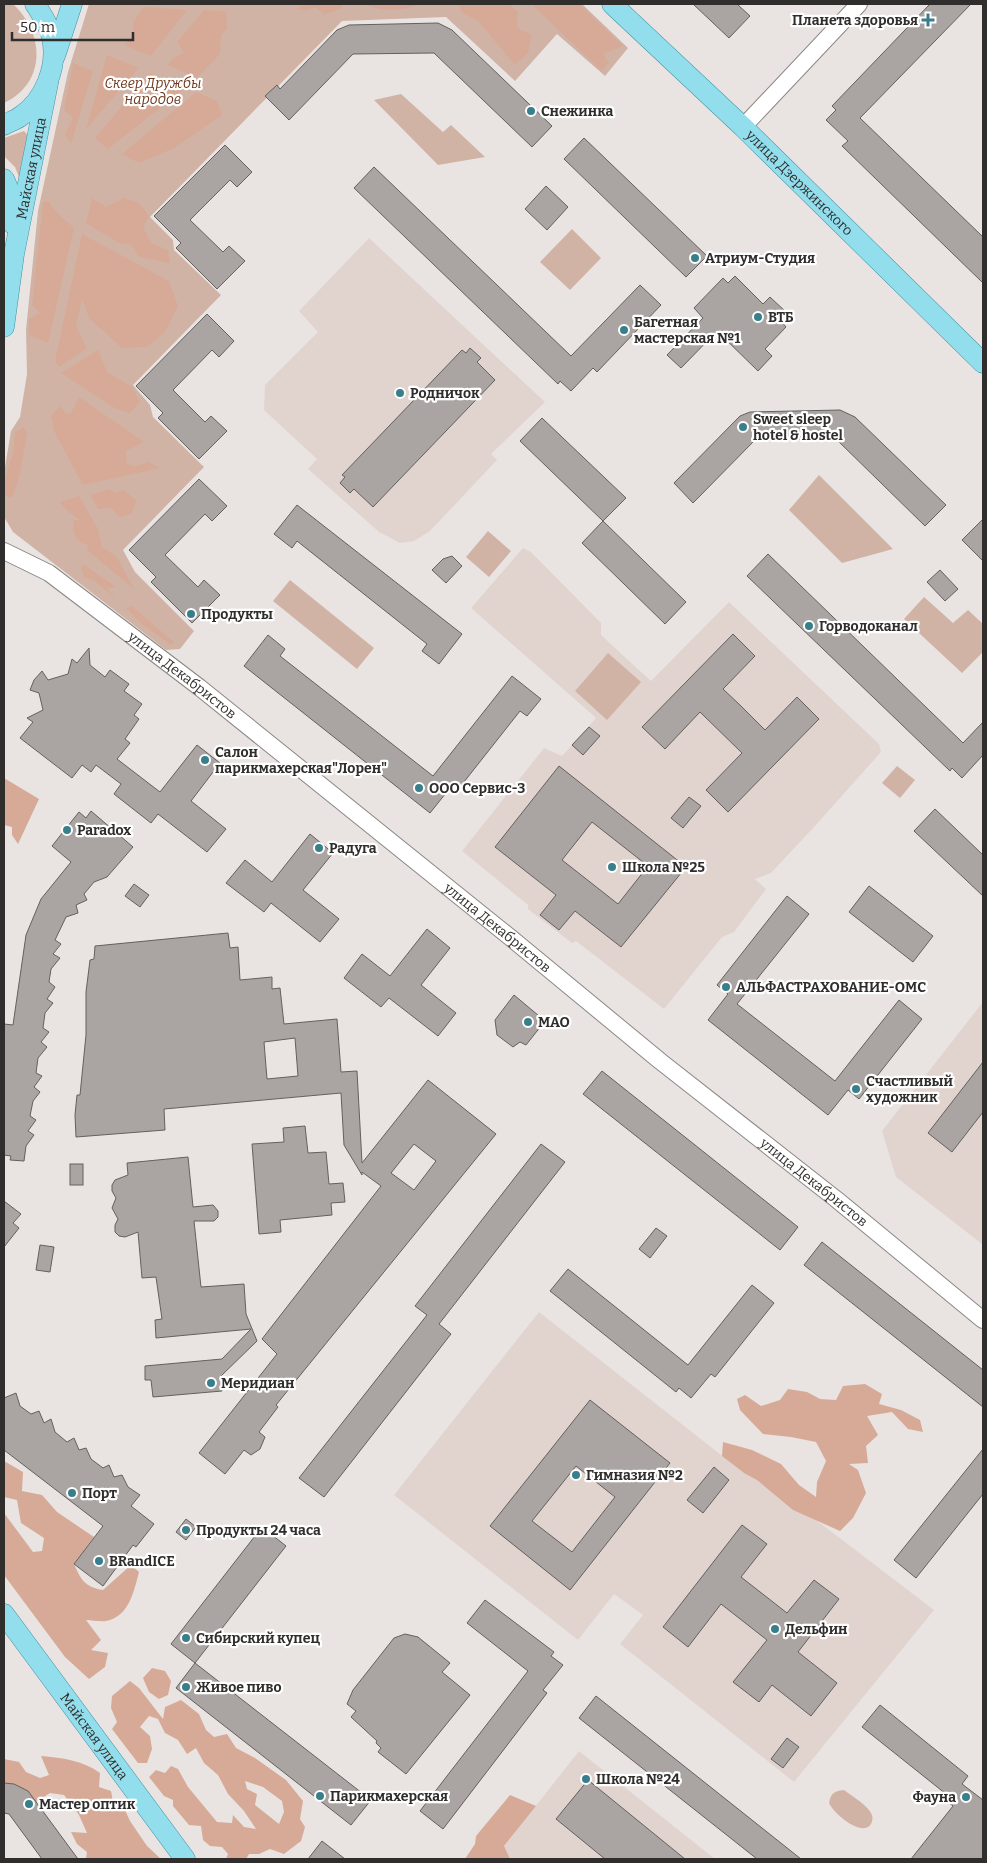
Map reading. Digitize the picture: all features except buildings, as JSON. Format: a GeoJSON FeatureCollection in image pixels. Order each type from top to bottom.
{"type":"FeatureCollection","features":[{"type":"Feature","properties":{"kind":"main road"},"geometry":{"type":"LineString","coordinates":[[35,4],[45,19],[52,39],[53,60]]}},
{"type":"Feature","properties":{"kind":"main road"},"geometry":{"type":"LineString","coordinates":[[53,60],[72,4]]}},
{"type":"Feature","properties":{"kind":"main road","name":"улица Дзержинского"},"geometry":{"type":"LineString","coordinates":[[612,4],[743,127],[983,363]]}},
{"type":"Feature","properties":{"kind":"main road","name":"Майская улица"},"geometry":{"type":"LineString","coordinates":[[4,327],[14,254],[53,60]]}},
{"type":"Feature","properties":{"kind":"main road"},"geometry":{"type":"LineString","coordinates":[[4,125],[21,116],[37,101],[48,83]]}},
{"type":"Feature","properties":{"kind":"main road","name":"Майская улица"},"geometry":{"type":"LineString","coordinates":[[4,179],[11,195],[14,254]]}},
{"type":"Feature","properties":{"kind":"main road","name":"Майская улица"},"geometry":{"type":"LineString","coordinates":[[4,1614],[185,1859]]}},
{"type":"Feature","properties":{"kind":"street"},"geometry":{"type":"LineString","coordinates":[[743,127],[859,4]]}},
{"type":"Feature","properties":{"kind":"street","name":"улица Декабристов"},"geometry":{"type":"LineString","coordinates":[[4,551],[49,573],[199,687],[512,938],[660,1061],[836,1199],[983,1320]]}},
{"type":"Feature","properties":{"kind":"shaded area","name":"Родничок"},"geometry":{"type":"Polygon","coordinates":[[[369,238],[545,402],[491,454],[497,460],[430,531],[414,541],[400,543],[379,532],[308,469],[317,459],[264,410],[265,385],[318,332],[299,311],[369,238]]]}},
{"type":"Feature","properties":{"kind":"shaded area"},"geometry":{"type":"Polygon","coordinates":[[[523,548],[531,552],[601,623],[601,635],[651,681],[729,602],[879,744],[881,752],[815,826],[771,873],[755,879],[766,889],[734,932],[722,937],[664,1009],[576,941],[572,943],[528,909],[528,905],[462,851],[544,748],[562,756],[596,718],[471,608],[523,548]]]}},
{"type":"Feature","properties":{"kind":"shaded area"},"geometry":{"type":"Polygon","coordinates":[[[983,1002],[982,1244],[896,1177],[882,1131],[983,1002]]]}},
{"type":"Feature","properties":{"kind":"shaded area"},"geometry":{"type":"Polygon","coordinates":[[[539,1312],[744,1473],[748,1468],[934,1610],[794,1782],[620,1644],[643,1615],[614,1594],[578,1640],[394,1495],[539,1312]]]}},
{"type":"Feature","properties":{"kind":"shaded area","name":"Школа №24"},"geometry":{"type":"Polygon","coordinates":[[[579,1751],[715,1859],[494,1859],[579,1751]]]}},
{"type":"Feature","properties":{"kind":"green space"},"geometry":{"type":"Polygon","coordinates":[[[4,4],[14,5],[24,17],[36,44],[36,58],[34,71],[28,83],[18,94],[4,103],[4,4]]]}},
{"type":"Feature","properties":{"kind":"green space","name":"Сквер Дружбы народов"},"geometry":{"type":"Polygon","coordinates":[[[89,4],[582,4],[628,48],[605,76],[557,34],[515,81],[446,17],[342,21],[150,217],[173,240],[174,250],[221,295],[133,385],[150,405],[153,417],[204,467],[123,550],[135,572],[194,631],[180,649],[166,650],[13,532],[4,517],[4,473],[11,431],[20,417],[27,374],[26,330],[38,211],[68,72],[89,4]]]}},
{"type":"Feature","properties":{"kind":"green space"},"geometry":{"type":"Polygon","coordinates":[[[304,4],[340,4],[342,8],[324,15],[316,7],[305,11],[297,9],[304,4]]]}},
{"type":"Feature","properties":{"kind":"green space"},"geometry":{"type":"Polygon","coordinates":[[[364,4],[421,4],[386,10],[364,4]]]}},
{"type":"Feature","properties":{"kind":"green space"},"geometry":{"type":"Polygon","coordinates":[[[459,4],[509,4],[518,12],[517,28],[532,35],[528,53],[515,65],[478,21],[461,12],[459,4]]]}},
{"type":"Feature","properties":{"kind":"green space"},"geometry":{"type":"Polygon","coordinates":[[[531,4],[579,4],[623,46],[603,54],[609,62],[602,71],[531,4]]]}},
{"type":"Feature","properties":{"kind":"green space"},"geometry":{"type":"Polygon","coordinates":[[[144,7],[187,10],[151,56],[124,45],[134,36],[133,22],[144,7]]]}},
{"type":"Feature","properties":{"kind":"green space"},"geometry":{"type":"Polygon","coordinates":[[[204,10],[226,11],[227,29],[221,35],[220,54],[197,78],[168,65],[173,58],[184,53],[177,42],[204,10]]]}},
{"type":"Feature","properties":{"kind":"green space"},"geometry":{"type":"Polygon","coordinates":[[[107,55],[139,68],[86,129],[107,55]]]}},
{"type":"Feature","properties":{"kind":"green space"},"geometry":{"type":"Polygon","coordinates":[[[73,63],[93,71],[71,144],[65,134],[73,118],[64,110],[73,63]]]}},
{"type":"Feature","properties":{"kind":"green space"},"geometry":{"type":"Polygon","coordinates":[[[150,73],[184,89],[108,149],[95,138],[150,73]]]}},
{"type":"Feature","properties":{"kind":"green space"},"geometry":{"type":"Polygon","coordinates":[[[196,92],[217,101],[222,115],[174,148],[139,163],[122,154],[196,92]]]}},
{"type":"Feature","properties":{"kind":"green space"},"geometry":{"type":"Polygon","coordinates":[[[401,94],[443,132],[451,125],[485,157],[438,165],[374,100],[401,94]]]}},
{"type":"Feature","properties":{"kind":"green space"},"geometry":{"type":"Polygon","coordinates":[[[24,131],[30,138],[23,187],[15,167],[4,156],[4,138],[24,131]]]}},
{"type":"Feature","properties":{"kind":"green space"},"geometry":{"type":"Polygon","coordinates":[[[92,198],[106,207],[124,198],[139,203],[149,216],[143,227],[151,243],[168,250],[170,263],[140,257],[130,244],[119,243],[86,223],[92,198]]]}},
{"type":"Feature","properties":{"kind":"green space"},"geometry":{"type":"Polygon","coordinates":[[[43,202],[49,202],[58,214],[74,228],[48,343],[29,335],[29,319],[40,313],[32,305],[43,202]]]}},
{"type":"Feature","properties":{"kind":"green space"},"geometry":{"type":"Polygon","coordinates":[[[572,229],[601,258],[570,290],[540,262],[572,229]]]}},
{"type":"Feature","properties":{"kind":"green space"},"geometry":{"type":"Polygon","coordinates":[[[82,234],[169,281],[178,306],[165,332],[147,347],[122,348],[89,318],[82,299],[76,326],[87,348],[59,367],[55,361],[82,234]]]}},
{"type":"Feature","properties":{"kind":"green space"},"geometry":{"type":"Polygon","coordinates":[[[98,350],[107,372],[132,387],[140,402],[130,413],[116,409],[61,373],[98,350]]]}},
{"type":"Feature","properties":{"kind":"green space"},"geometry":{"type":"Polygon","coordinates":[[[79,397],[144,442],[126,451],[127,464],[136,466],[148,462],[160,468],[83,485],[54,431],[51,416],[60,406],[66,414],[71,413],[79,397]]]}},
{"type":"Feature","properties":{"kind":"green space"},"geometry":{"type":"Polygon","coordinates":[[[23,427],[27,432],[23,457],[17,485],[11,498],[4,494],[5,481],[14,448],[15,433],[23,427]]]}},
{"type":"Feature","properties":{"kind":"green space"},"geometry":{"type":"Polygon","coordinates":[[[819,475],[893,549],[842,563],[789,510],[819,475]]]}},
{"type":"Feature","properties":{"kind":"green space"},"geometry":{"type":"Polygon","coordinates":[[[109,489],[116,493],[124,490],[137,501],[131,514],[119,517],[111,508],[98,509],[90,495],[109,489]]]}},
{"type":"Feature","properties":{"kind":"green space"},"geometry":{"type":"Polygon","coordinates":[[[79,496],[98,529],[102,547],[117,557],[134,589],[87,550],[89,546],[76,539],[73,528],[74,520],[80,520],[66,510],[60,502],[79,496]]]}},
{"type":"Feature","properties":{"kind":"green space"},"geometry":{"type":"Polygon","coordinates":[[[488,531],[511,551],[489,577],[466,557],[488,531]]]}},
{"type":"Feature","properties":{"kind":"green space"},"geometry":{"type":"Polygon","coordinates":[[[83,564],[116,587],[107,588],[116,599],[93,580],[85,578],[81,570],[83,564]]]}},
{"type":"Feature","properties":{"kind":"green space"},"geometry":{"type":"Polygon","coordinates":[[[290,580],[374,648],[357,669],[273,601],[290,580]]]}},
{"type":"Feature","properties":{"kind":"green space"},"geometry":{"type":"Polygon","coordinates":[[[924,597],[953,623],[968,610],[983,624],[983,652],[962,673],[904,619],[924,597]]]}},
{"type":"Feature","properties":{"kind":"green space"},"geometry":{"type":"Polygon","coordinates":[[[132,606],[175,643],[170,644],[143,625],[126,608],[132,606]]]}},
{"type":"Feature","properties":{"kind":"green space"},"geometry":{"type":"Polygon","coordinates":[[[608,653],[641,682],[607,720],[575,691],[608,653]]]}},
{"type":"Feature","properties":{"kind":"green space"},"geometry":{"type":"Polygon","coordinates":[[[897,766],[915,780],[900,798],[882,783],[897,766]]]}},
{"type":"Feature","properties":{"kind":"green space"},"geometry":{"type":"Polygon","coordinates":[[[4,778],[39,799],[18,844],[12,835],[12,827],[4,825],[4,778]]]}},
{"type":"Feature","properties":{"kind":"green space"},"geometry":{"type":"Polygon","coordinates":[[[865,1384],[882,1394],[879,1404],[901,1410],[920,1420],[923,1432],[908,1429],[892,1412],[867,1416],[878,1435],[866,1446],[868,1463],[849,1464],[858,1470],[866,1493],[853,1518],[840,1531],[793,1510],[757,1480],[744,1473],[722,1456],[723,1442],[752,1450],[781,1464],[799,1485],[816,1497],[817,1482],[826,1461],[816,1442],[763,1434],[740,1410],[737,1399],[745,1395],[761,1406],[780,1400],[788,1389],[807,1392],[820,1399],[836,1400],[843,1386],[865,1384]]]}},
{"type":"Feature","properties":{"kind":"green space"},"geometry":{"type":"Polygon","coordinates":[[[4,1461],[23,1472],[22,1491],[42,1495],[57,1512],[94,1537],[74,1564],[84,1582],[92,1587],[103,1590],[131,1565],[139,1572],[129,1602],[120,1614],[114,1619],[106,1621],[86,1620],[101,1640],[91,1650],[108,1653],[105,1667],[89,1679],[65,1657],[4,1575],[4,1513],[33,1552],[42,1551],[44,1538],[21,1523],[17,1500],[4,1497],[4,1461]]]}},
{"type":"Feature","properties":{"kind":"green space"},"geometry":{"type":"Polygon","coordinates":[[[152,1668],[165,1671],[171,1681],[168,1695],[159,1699],[149,1692],[143,1678],[152,1668]]]}},
{"type":"Feature","properties":{"kind":"green space"},"geometry":{"type":"Polygon","coordinates":[[[130,1681],[139,1688],[163,1719],[165,1707],[181,1700],[199,1714],[206,1730],[214,1737],[227,1734],[236,1748],[255,1758],[286,1780],[303,1801],[300,1819],[305,1827],[301,1841],[284,1854],[270,1849],[259,1854],[249,1854],[246,1859],[226,1859],[228,1854],[222,1847],[210,1846],[203,1840],[201,1826],[189,1825],[173,1806],[173,1800],[164,1796],[149,1777],[156,1770],[165,1773],[171,1766],[178,1769],[188,1787],[217,1822],[232,1823],[233,1815],[244,1827],[256,1829],[244,1811],[228,1794],[218,1775],[204,1763],[196,1748],[187,1754],[178,1740],[165,1733],[158,1719],[149,1716],[140,1727],[150,1736],[152,1749],[147,1763],[138,1763],[112,1729],[117,1722],[111,1708],[112,1696],[130,1681]],[[245,1781],[247,1789],[257,1794],[255,1805],[279,1824],[284,1812],[282,1801],[263,1787],[245,1781]]]}},
{"type":"Feature","properties":{"kind":"green space"},"geometry":{"type":"Polygon","coordinates":[[[41,1756],[79,1762],[100,1773],[99,1787],[111,1791],[113,1802],[124,1808],[130,1821],[147,1846],[161,1859],[86,1859],[87,1852],[77,1844],[71,1832],[87,1833],[79,1815],[64,1795],[50,1793],[36,1802],[14,1784],[4,1783],[4,1759],[19,1762],[26,1772],[40,1778],[49,1775],[41,1756]]]}},
{"type":"Feature","properties":{"kind":"green space"},"geometry":{"type":"Polygon","coordinates":[[[844,1790],[863,1804],[871,1813],[872,1821],[867,1828],[861,1828],[848,1823],[829,1803],[835,1792],[844,1790]]]}},
{"type":"Feature","properties":{"kind":"green space"},"geometry":{"type":"Polygon","coordinates":[[[510,1795],[536,1806],[504,1846],[510,1859],[465,1859],[475,1844],[476,1836],[510,1795]]]}},
{"type":"Feature","properties":{"kind":"place","name":"Планета здоровья"},"geometry":{"type":"Point","coordinates":[928,20]}},
{"type":"Feature","properties":{"kind":"place","name":"Снежинка"},"geometry":{"type":"Point","coordinates":[531,111]}},
{"type":"Feature","properties":{"kind":"place","name":"Атриум-Студия"},"geometry":{"type":"Point","coordinates":[695,258]}},
{"type":"Feature","properties":{"kind":"place","name":"ВТБ"},"geometry":{"type":"Point","coordinates":[758,317]}},
{"type":"Feature","properties":{"kind":"place","name":"Багетная мастерская №1"},"geometry":{"type":"Point","coordinates":[624,330]}},
{"type":"Feature","properties":{"kind":"place","name":"Родничок"},"geometry":{"type":"Point","coordinates":[400,393]}},
{"type":"Feature","properties":{"kind":"place","name":"Sweet sleep hotel & hostel"},"geometry":{"type":"Point","coordinates":[743,427]}},
{"type":"Feature","properties":{"kind":"place","name":"Продукты"},"geometry":{"type":"Point","coordinates":[191,614]}},
{"type":"Feature","properties":{"kind":"place","name":"Горводоканал"},"geometry":{"type":"Point","coordinates":[809,626]}},
{"type":"Feature","properties":{"kind":"place","name":"Салон парикмахерская\"Лорен\""},"geometry":{"type":"Point","coordinates":[205,760]}},
{"type":"Feature","properties":{"kind":"place","name":"ООО Сервис-3"},"geometry":{"type":"Point","coordinates":[419,788]}},
{"type":"Feature","properties":{"kind":"place","name":"Paradox"},"geometry":{"type":"Point","coordinates":[67,830]}},
{"type":"Feature","properties":{"kind":"place","name":"Радуга"},"geometry":{"type":"Point","coordinates":[319,848]}},
{"type":"Feature","properties":{"kind":"place","name":"Школа №25"},"geometry":{"type":"Point","coordinates":[612,867]}},
{"type":"Feature","properties":{"kind":"place","name":"АЛЬФАСТРАХОВАНИЕ-ОМС"},"geometry":{"type":"Point","coordinates":[726,987]}},
{"type":"Feature","properties":{"kind":"place","name":"МАО"},"geometry":{"type":"Point","coordinates":[528,1022]}},
{"type":"Feature","properties":{"kind":"place","name":"Счастливый художник"},"geometry":{"type":"Point","coordinates":[856,1089]}},
{"type":"Feature","properties":{"kind":"place","name":"Меридиан"},"geometry":{"type":"Point","coordinates":[211,1383]}},
{"type":"Feature","properties":{"kind":"place","name":"Гимназия №2"},"geometry":{"type":"Point","coordinates":[576,1475]}},
{"type":"Feature","properties":{"kind":"place","name":"Порт"},"geometry":{"type":"Point","coordinates":[72,1493]}},
{"type":"Feature","properties":{"kind":"place","name":"Продукты 24 часа"},"geometry":{"type":"Point","coordinates":[186,1530]}},
{"type":"Feature","properties":{"kind":"place","name":"BRandICE"},"geometry":{"type":"Point","coordinates":[99,1561]}},
{"type":"Feature","properties":{"kind":"place","name":"Дельфин"},"geometry":{"type":"Point","coordinates":[775,1629]}},
{"type":"Feature","properties":{"kind":"place","name":"Сибирский купец"},"geometry":{"type":"Point","coordinates":[186,1638]}},
{"type":"Feature","properties":{"kind":"place","name":"Живое пиво"},"geometry":{"type":"Point","coordinates":[186,1687]}},
{"type":"Feature","properties":{"kind":"place","name":"Школа №24"},"geometry":{"type":"Point","coordinates":[586,1779]}},
{"type":"Feature","properties":{"kind":"place","name":"Парикмахерская"},"geometry":{"type":"Point","coordinates":[320,1796]}},
{"type":"Feature","properties":{"kind":"place","name":"Фауна"},"geometry":{"type":"Point","coordinates":[966,1797]}},
{"type":"Feature","properties":{"kind":"place","name":"Мастер оптик"},"geometry":{"type":"Point","coordinates":[29,1804]}}]}
